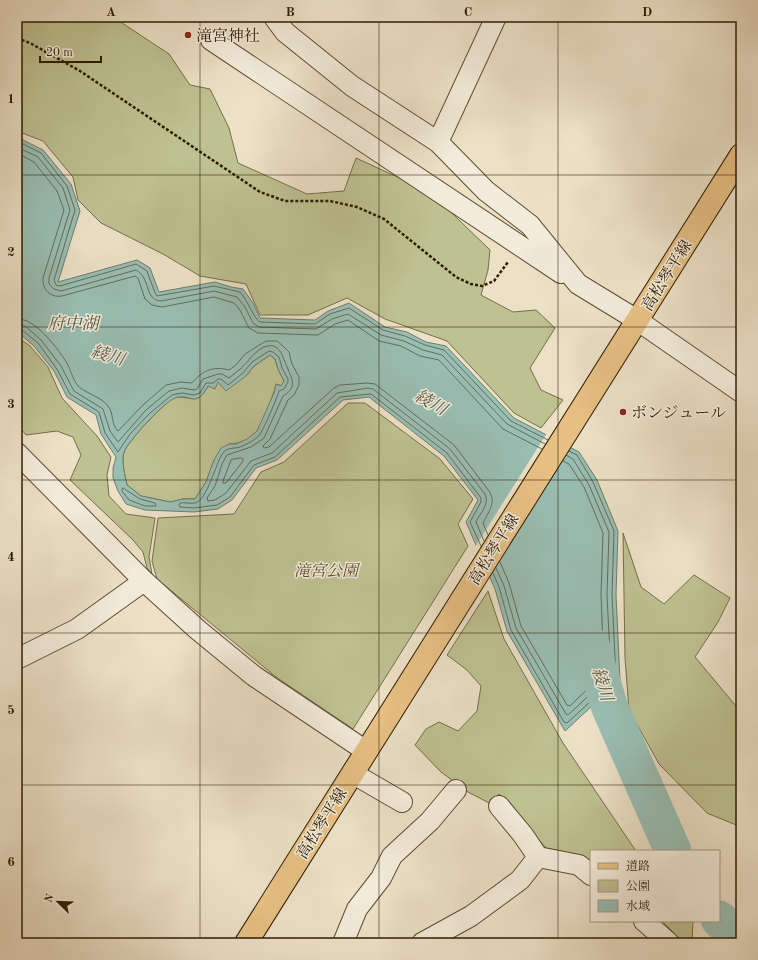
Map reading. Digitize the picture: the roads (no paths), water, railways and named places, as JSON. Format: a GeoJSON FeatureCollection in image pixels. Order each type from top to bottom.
{"type":"FeatureCollection","features":[{"type":"Feature","properties":{"kind":"main road","name":"高松琴平線"},"geometry":{"type":"LineString","coordinates":[[247,943],[366,750],[741,156]]}},
{"type":"Feature","properties":{"kind":"street"},"geometry":{"type":"LineString","coordinates":[[274,17],[286,32],[352,86],[438,142],[486,191],[530,225],[578,284]]}},
{"type":"Feature","properties":{"kind":"street"},"geometry":{"type":"LineString","coordinates":[[438,142],[496,17]]}},
{"type":"Feature","properties":{"kind":"street"},"geometry":{"type":"LineString","coordinates":[[211,40],[578,284],[638,320],[741,392]]}},
{"type":"Feature","properties":{"kind":"street"},"geometry":{"type":"LineString","coordinates":[[17,453],[144,581],[198,630],[254,676],[366,750]]}},
{"type":"Feature","properties":{"kind":"street"},"geometry":{"type":"LineString","coordinates":[[17,659],[77,629],[144,581]]}},
{"type":"Feature","properties":{"kind":"street"},"geometry":{"type":"LineString","coordinates":[[352,774],[402,802]]}},
{"type":"Feature","properties":{"kind":"street"},"geometry":{"type":"LineString","coordinates":[[343,943],[358,909],[381,878],[392,856],[430,821],[456,790]]}},
{"type":"Feature","properties":{"kind":"street"},"geometry":{"type":"LineString","coordinates":[[499,806],[523,835],[538,857],[579,865],[590,874]]}},
{"type":"Feature","properties":{"kind":"street"},"geometry":{"type":"LineString","coordinates":[[422,943],[471,916],[520,880],[538,857]]}},
{"type":"Feature","properties":{"kind":"street"},"geometry":{"type":"LineString","coordinates":[[645,922],[669,943]]}},
{"type":"Feature","properties":{"kind":"water","name":"府中湖"},"geometry":{"type":"Polygon","coordinates":[[[17,137],[43,150],[71,184],[80,211],[58,282],[137,260],[150,268],[159,292],[215,282],[243,289],[253,303],[260,318],[315,320],[328,311],[349,303],[385,327],[407,332],[426,342],[446,346],[514,418],[579,452],[597,480],[618,531],[616,595],[620,680],[565,731],[507,631],[495,589],[466,522],[478,500],[444,456],[369,397],[343,400],[277,460],[256,468],[232,500],[218,509],[194,512],[145,510],[126,504],[118,491],[113,478],[113,468],[116,457],[101,434],[96,415],[67,397],[54,371],[34,346],[20,334],[17,334],[17,137]],[[270,355],[254,366],[246,376],[226,391],[218,382],[215,389],[208,386],[204,393],[196,399],[180,397],[170,401],[139,431],[124,452],[123,464],[127,485],[141,496],[170,502],[183,499],[195,499],[206,482],[214,460],[221,448],[247,439],[257,431],[274,393],[276,384],[281,386],[284,381],[275,359],[270,355]]]}},
{"type":"Feature","properties":{"kind":"waterway","name":"綾川"},"geometry":{"type":"LineString","coordinates":[[591,645],[610,708],[673,850]]}},
{"type":"Feature","properties":{"kind":"waterway","name":"綾川"},"geometry":{"type":"LineString","coordinates":[[720,920],[741,940]]}},
{"type":"Feature","properties":{"kind":"place","name":"滝宮神社"},"geometry":{"type":"Point","coordinates":[188,35]}},
{"type":"Feature","properties":{"kind":"place","name":"ボンジュール"},"geometry":{"type":"Point","coordinates":[623,412]}},
{"type":"Feature","properties":{"kind":"park label","name":"滝宮公園"},"geometry":{"type":"Point","coordinates":[326,570]}}]}
